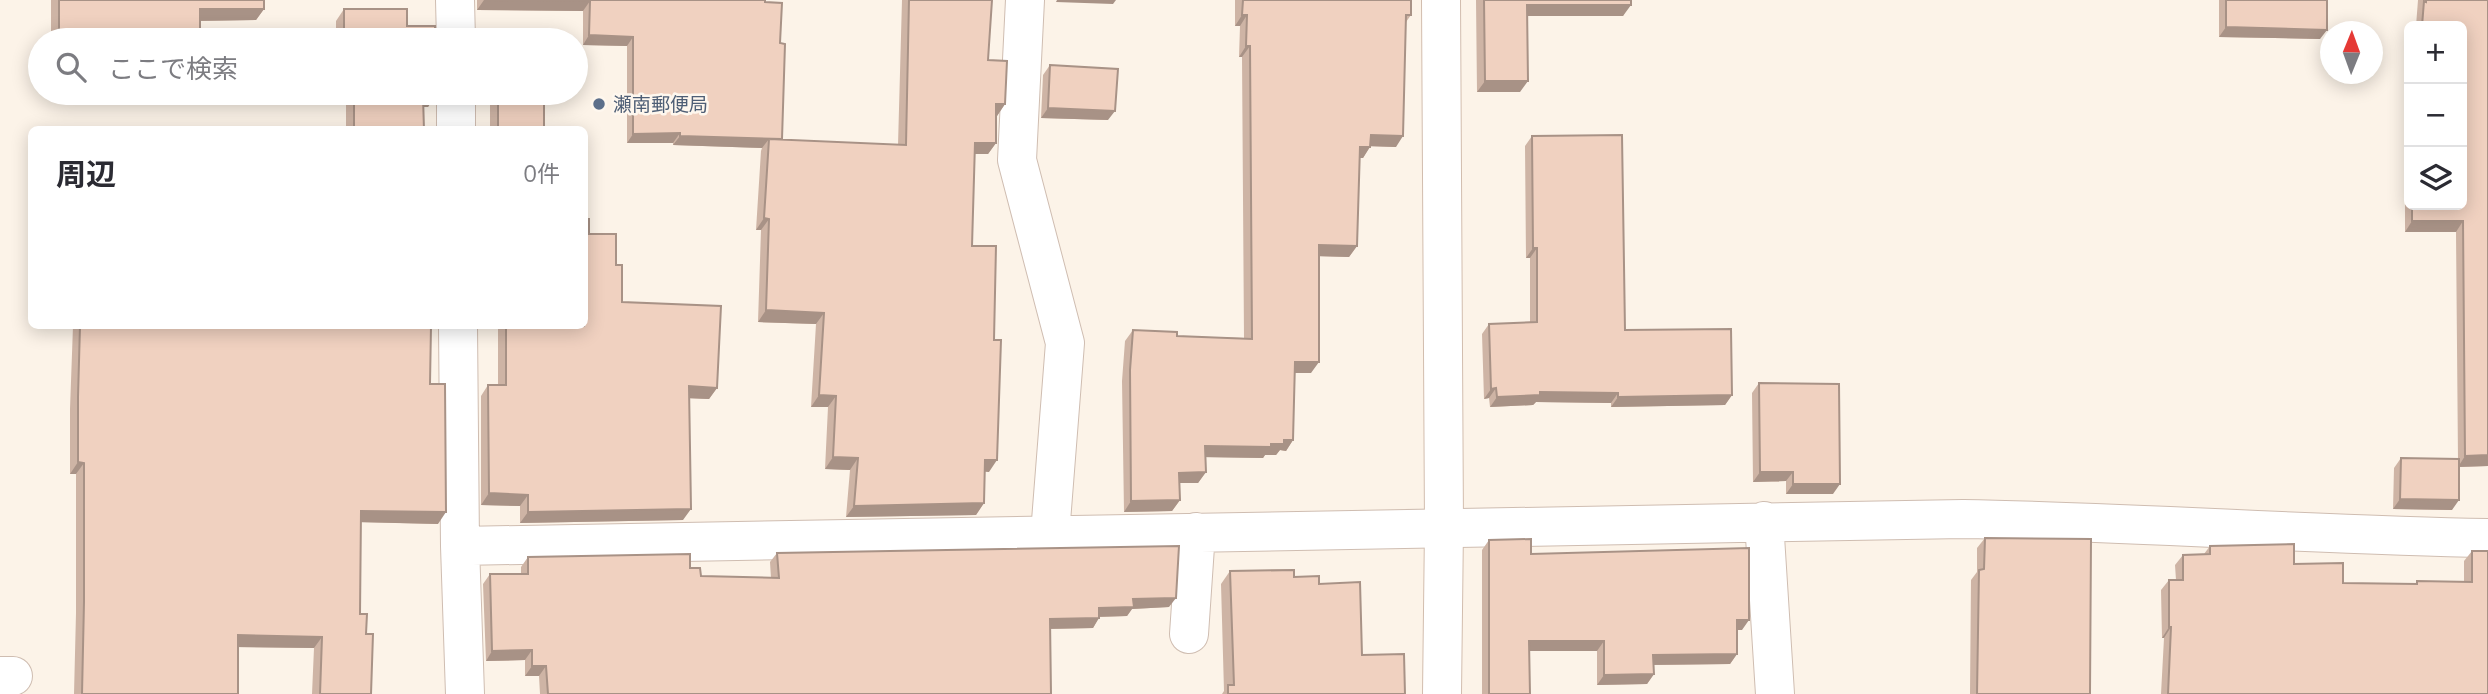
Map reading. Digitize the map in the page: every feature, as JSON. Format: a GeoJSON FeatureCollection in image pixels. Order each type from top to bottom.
{"type":"FeatureCollection","features":[{"type":"Feature","properties":{"kind":"street"},"geometry":{"type":"LineString","coordinates":[[455,0],[456,28]]}},
{"type":"Feature","properties":{"kind":"street"},"geometry":{"type":"LineString","coordinates":[[1025,0],[1017,160],[1065,343],[1050,534]]}},
{"type":"Feature","properties":{"kind":"street"},"geometry":{"type":"LineString","coordinates":[[1441,0],[1444,527],[1442,694]]}},
{"type":"Feature","properties":{"kind":"street"},"geometry":{"type":"LineString","coordinates":[[456,105],[457,126]]}},
{"type":"Feature","properties":{"kind":"street"},"geometry":{"type":"LineString","coordinates":[[458,329],[460,546],[465,694]]}},
{"type":"Feature","properties":{"kind":"street"},"geometry":{"type":"LineString","coordinates":[[460,546],[1963,519],[2067,520],[2488,538]]}},
{"type":"Feature","properties":{"kind":"street"},"geometry":{"type":"LineString","coordinates":[[1764,522],[1775,694]]}},
{"type":"Feature","properties":{"kind":"street"},"geometry":{"type":"LineString","coordinates":[[1189,634],[1196,532]]}},
{"type":"Feature","properties":{"kind":"building"},"geometry":{"type":"Polygon","coordinates":[[[59,0],[264,0],[264,9],[200,9],[200,28],[59,28],[59,0]]]}},
{"type":"Feature","properties":{"kind":"building"},"geometry":{"type":"Polygon","coordinates":[[[484,0],[765,0],[782,3],[780,43],[785,44],[782,139],[680,136],[680,133],[633,134],[633,37],[589,35],[590,1],[484,0]]]}},
{"type":"Feature","properties":{"kind":"building"},"geometry":{"type":"Polygon","coordinates":[[[909,0],[992,0],[988,60],[1007,61],[1005,104],[996,104],[996,143],[975,143],[972,246],[996,246],[994,340],[1001,340],[997,460],[985,460],[984,503],[854,506],[858,458],[833,457],[836,396],[819,395],[824,313],[766,310],[769,219],[764,218],[769,139],[906,145],[909,0]]]}},
{"type":"Feature","properties":{"kind":"building"},"geometry":{"type":"Polygon","coordinates":[[[1243,0],[1411,0],[1411,15],[1406,15],[1403,136],[1371,135],[1370,147],[1360,147],[1357,246],[1319,245],[1319,362],[1295,362],[1293,440],[1284,440],[1284,444],[1271,444],[1271,447],[1205,446],[1206,472],[1179,473],[1180,500],[1131,501],[1130,370],[1133,330],[1177,332],[1177,336],[1252,339],[1250,46],[1246,46],[1247,15],[1242,15],[1243,0]]]}},
{"type":"Feature","properties":{"kind":"building"},"geometry":{"type":"Polygon","coordinates":[[[1484,0],[1631,0],[1631,5],[1527,5],[1528,81],[1485,81],[1484,0]]]}},
{"type":"Feature","properties":{"kind":"building"},"geometry":{"type":"Polygon","coordinates":[[[2226,0],[2327,0],[2327,21],[2320,21],[2320,30],[2226,27],[2226,0]]]}},
{"type":"Feature","properties":{"kind":"building"},"geometry":{"type":"Polygon","coordinates":[[[2488,0],[2488,455],[2465,456],[2463,221],[2412,221],[2412,210],[2467,210],[2467,21],[2422,21],[2424,1],[2488,0]]]}},
{"type":"Feature","properties":{"kind":"building"},"geometry":{"type":"Polygon","coordinates":[[[344,9],[407,9],[407,26],[435,26],[435,28],[344,28],[344,9]]]}},
{"type":"Feature","properties":{"kind":"building"},"geometry":{"type":"Polygon","coordinates":[[[1050,65],[1118,69],[1115,111],[1048,108],[1050,65]]]}},
{"type":"Feature","properties":{"kind":"building"},"geometry":{"type":"Polygon","coordinates":[[[354,105],[423,105],[424,126],[354,126],[354,105]]]}},
{"type":"Feature","properties":{"kind":"building"},"geometry":{"type":"Polygon","coordinates":[[[498,105],[544,105],[544,126],[498,126],[498,105]]]}},
{"type":"Feature","properties":{"kind":"building"},"geometry":{"type":"Polygon","coordinates":[[[1622,135],[1625,330],[1731,329],[1732,395],[1618,397],[1618,393],[1540,392],[1540,395],[1497,397],[1496,388],[1491,389],[1489,324],[1537,322],[1532,136],[1622,135]]]}},
{"type":"Feature","properties":{"kind":"building"},"geometry":{"type":"Polygon","coordinates":[[[588,219],[589,234],[616,234],[616,265],[622,265],[622,302],[721,306],[717,388],[689,386],[691,509],[528,512],[528,495],[489,493],[488,385],[506,385],[506,329],[588,329],[588,219]]]}},
{"type":"Feature","properties":{"kind":"building"},"geometry":{"type":"Polygon","coordinates":[[[80,329],[431,329],[430,384],[445,384],[446,512],[361,511],[360,614],[367,614],[366,634],[373,634],[371,694],[320,694],[322,637],[238,635],[238,694],[82,694],[84,463],[78,462],[80,329]]]}},
{"type":"Feature","properties":{"kind":"building"},"geometry":{"type":"Polygon","coordinates":[[[1759,383],[1839,384],[1840,484],[1793,484],[1793,472],[1760,472],[1759,383]]]}},
{"type":"Feature","properties":{"kind":"building"},"geometry":{"type":"Polygon","coordinates":[[[2401,458],[2459,459],[2459,500],[2400,499],[2401,458]]]}},
{"type":"Feature","properties":{"kind":"building"},"geometry":{"type":"Polygon","coordinates":[[[1985,538],[2091,539],[2090,694],[1977,694],[1979,570],[1984,569],[1985,538]]]}},
{"type":"Feature","properties":{"kind":"building"},"geometry":{"type":"Polygon","coordinates":[[[1531,539],[1531,554],[1749,548],[1749,620],[1737,620],[1737,654],[1653,655],[1654,674],[1604,675],[1604,641],[1529,641],[1530,694],[1489,694],[1489,540],[1531,539]]]}},
{"type":"Feature","properties":{"kind":"building"},"geometry":{"type":"Polygon","coordinates":[[[2294,544],[2294,564],[2343,563],[2343,583],[2472,582],[2472,551],[2488,551],[2488,694],[2168,694],[2171,627],[2169,580],[2183,580],[2183,555],[2210,554],[2210,546],[2294,544]]]}},
{"type":"Feature","properties":{"kind":"building"},"geometry":{"type":"Polygon","coordinates":[[[1179,546],[1176,598],[1133,599],[1134,607],[1099,608],[1099,618],[1050,619],[1051,694],[548,694],[546,666],[532,666],[532,650],[492,651],[490,574],[528,574],[528,557],[690,554],[690,568],[700,568],[701,576],[779,578],[777,553],[1179,546]]]}},
{"type":"Feature","properties":{"kind":"building"},"geometry":{"type":"Polygon","coordinates":[[[1294,570],[1294,577],[1319,576],[1319,584],[1360,582],[1362,655],[1404,654],[1405,694],[1228,694],[1228,685],[1234,685],[1230,571],[1294,570]]]}},
{"type":"Feature","properties":{"kind":"place","name":"瀬南郵便局"},"geometry":{"type":"Point","coordinates":[599,104]}}]}
